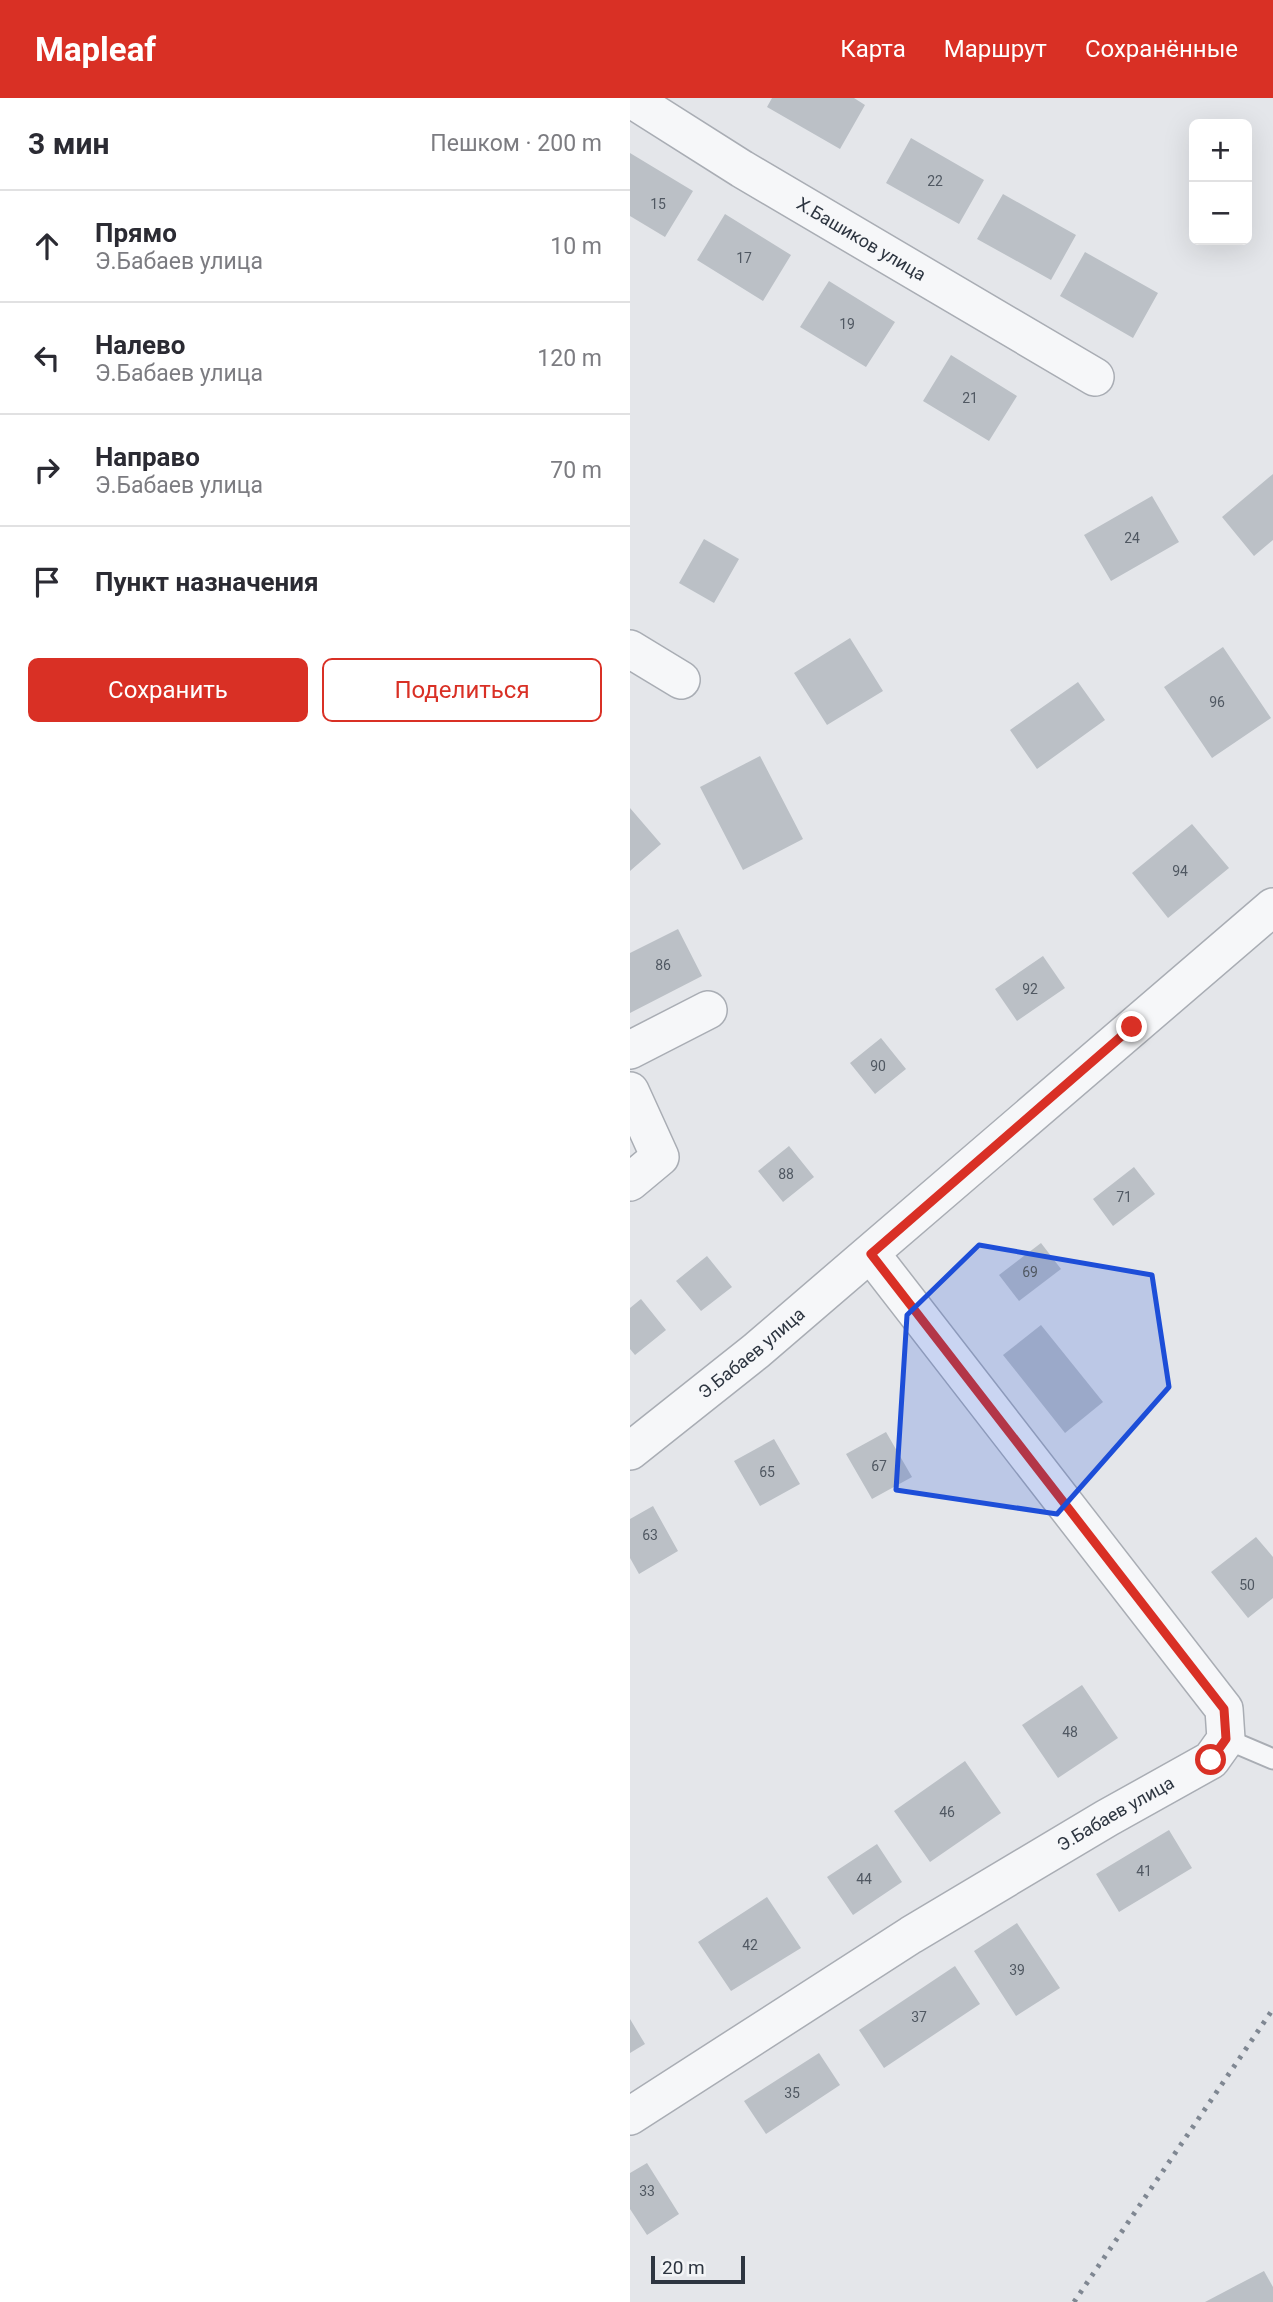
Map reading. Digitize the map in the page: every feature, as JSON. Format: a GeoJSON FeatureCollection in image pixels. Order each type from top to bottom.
{"type":"FeatureCollection","features":[{"type":"Feature","properties":{"kind":"street","name":"Х.Башиков улица"},"geometry":{"type":"LineString","coordinates":[[630,98],[742,169],[1095,377]]}},
{"type":"Feature","properties":{"kind":"street"},"geometry":{"type":"LineString","coordinates":[[630,649],[681,680]]}},
{"type":"Feature","properties":{"kind":"street","name":"Э.Бабаев улица"},"geometry":{"type":"LineString","coordinates":[[630,1451],[756,1351],[871,1254],[1273,907]]}},
{"type":"Feature","properties":{"kind":"street"},"geometry":{"type":"LineString","coordinates":[[630,1050],[708,1010]]}},
{"type":"Feature","properties":{"kind":"street"},"geometry":{"type":"LineString","coordinates":[[630,1091],[660,1157],[630,1182]]}},
{"type":"Feature","properties":{"kind":"street"},"geometry":{"type":"LineString","coordinates":[[871,1254],[1224,1709],[1226,1739]]}},
{"type":"Feature","properties":{"kind":"street","name":"Э.Бабаев улица"},"geometry":{"type":"LineString","coordinates":[[630,2116],[911,1935],[1107,1818],[1211,1760],[1226,1739]]}},
{"type":"Feature","properties":{"kind":"lane"},"geometry":{"type":"LineString","coordinates":[[1226,1739],[1273,1759]]}},
{"type":"Feature","properties":{"kind":"highlighted area"},"geometry":{"type":"Polygon","coordinates":[[[979,1245],[1152,1275],[1169,1387],[1057,1514],[896,1490],[907,1315],[979,1245]]]}},
{"type":"Feature","properties":{"kind":"building"},"geometry":{"type":"Polygon","coordinates":[[[772,98],[854,98],[865,105],[840,149],[767,107],[772,98]]]}},
{"type":"Feature","properties":{"kind":"building"},"geometry":{"type":"Polygon","coordinates":[[[911,138],[984,180],[959,224],[886,183],[911,138]]]}},
{"type":"Feature","properties":{"kind":"building"},"geometry":{"type":"Polygon","coordinates":[[[630,153],[693,191],[665,237],[630,216],[630,153]]]}},
{"type":"Feature","properties":{"kind":"building"},"geometry":{"type":"Polygon","coordinates":[[[1003,194],[1076,235],[1051,280],[977,239],[1003,194]]]}},
{"type":"Feature","properties":{"kind":"building"},"geometry":{"type":"Polygon","coordinates":[[[725,214],[791,255],[763,301],[697,260],[725,214]]]}},
{"type":"Feature","properties":{"kind":"building"},"geometry":{"type":"Polygon","coordinates":[[[1085,252],[1158,293],[1133,338],[1060,296],[1085,252]]]}},
{"type":"Feature","properties":{"kind":"building"},"geometry":{"type":"Polygon","coordinates":[[[829,281],[895,322],[866,367],[800,327],[829,281]]]}},
{"type":"Feature","properties":{"kind":"building"},"geometry":{"type":"Polygon","coordinates":[[[951,355],[1017,396],[989,441],[923,401],[951,355]]]}},
{"type":"Feature","properties":{"kind":"building"},"geometry":{"type":"Polygon","coordinates":[[[1273,474],[1273,540],[1254,556],[1222,517],[1273,474]]]}},
{"type":"Feature","properties":{"kind":"building"},"geometry":{"type":"Polygon","coordinates":[[[1152,496],[1179,542],[1111,581],[1084,535],[1152,496]]]}},
{"type":"Feature","properties":{"kind":"building"},"geometry":{"type":"Polygon","coordinates":[[[704,539],[739,559],[714,603],[679,583],[704,539]]]}},
{"type":"Feature","properties":{"kind":"building"},"geometry":{"type":"Polygon","coordinates":[[[850,638],[883,691],[827,725],[794,673],[850,638]]]}},
{"type":"Feature","properties":{"kind":"building"},"geometry":{"type":"Polygon","coordinates":[[[1223,647],[1271,718],[1212,758],[1164,687],[1223,647]]]}},
{"type":"Feature","properties":{"kind":"building"},"geometry":{"type":"Polygon","coordinates":[[[1078,682],[1105,720],[1037,769],[1010,730],[1078,682]]]}},
{"type":"Feature","properties":{"kind":"building"},"geometry":{"type":"Polygon","coordinates":[[[760,756],[803,839],[743,870],[700,787],[760,756]]]}},
{"type":"Feature","properties":{"kind":"building"},"geometry":{"type":"Polygon","coordinates":[[[630,808],[661,844],[630,871],[630,808]]]}},
{"type":"Feature","properties":{"kind":"building"},"geometry":{"type":"Polygon","coordinates":[[[1192,824],[1229,868],[1168,918],[1132,873],[1192,824]]]}},
{"type":"Feature","properties":{"kind":"building"},"geometry":{"type":"Polygon","coordinates":[[[678,929],[702,976],[630,1013],[630,953],[678,929]]]}},
{"type":"Feature","properties":{"kind":"building"},"geometry":{"type":"Polygon","coordinates":[[[1043,956],[1065,988],[1017,1021],[995,989],[1043,956]]]}},
{"type":"Feature","properties":{"kind":"building"},"geometry":{"type":"Polygon","coordinates":[[[881,1038],[906,1069],[875,1094],[850,1063],[881,1038]]]}},
{"type":"Feature","properties":{"kind":"building"},"geometry":{"type":"Polygon","coordinates":[[[789,1146],[814,1177],[783,1202],[758,1171],[789,1146]]]}},
{"type":"Feature","properties":{"kind":"building"},"geometry":{"type":"Polygon","coordinates":[[[1134,1167],[1155,1194],[1113,1226],[1093,1199],[1134,1167]]]}},
{"type":"Feature","properties":{"kind":"building"},"geometry":{"type":"Polygon","coordinates":[[[1041,1243],[1061,1269],[1019,1301],[999,1275],[1041,1243]]]}},
{"type":"Feature","properties":{"kind":"building"},"geometry":{"type":"Polygon","coordinates":[[[707,1256],[732,1287],[701,1311],[676,1281],[707,1256]]]}},
{"type":"Feature","properties":{"kind":"building"},"geometry":{"type":"Polygon","coordinates":[[[641,1299],[666,1330],[635,1355],[630,1349],[630,1308],[641,1299]]]}},
{"type":"Feature","properties":{"kind":"building"},"geometry":{"type":"Polygon","coordinates":[[[1041,1325],[1103,1402],[1065,1433],[1003,1355],[1041,1325]]]}},
{"type":"Feature","properties":{"kind":"building"},"geometry":{"type":"Polygon","coordinates":[[[886,1432],[912,1477],[872,1499],[846,1454],[886,1432]]]}},
{"type":"Feature","properties":{"kind":"building"},"geometry":{"type":"Polygon","coordinates":[[[774,1439],[800,1484],[760,1506],[734,1461],[774,1439]]]}},
{"type":"Feature","properties":{"kind":"building"},"geometry":{"type":"Polygon","coordinates":[[[653,1506],[678,1551],[639,1574],[630,1558],[630,1519],[653,1506]]]}},
{"type":"Feature","properties":{"kind":"building"},"geometry":{"type":"Polygon","coordinates":[[[1256,1537],[1273,1557],[1273,1598],[1248,1618],[1211,1572],[1256,1537]]]}},
{"type":"Feature","properties":{"kind":"building"},"geometry":{"type":"Polygon","coordinates":[[[1082,1685],[1118,1738],[1058,1778],[1022,1725],[1082,1685]]]}},
{"type":"Feature","properties":{"kind":"building"},"geometry":{"type":"Polygon","coordinates":[[[965,1761],[1001,1813],[930,1862],[894,1811],[965,1761]]]}},
{"type":"Feature","properties":{"kind":"building"},"geometry":{"type":"Polygon","coordinates":[[[1169,1830],[1192,1868],[1119,1912],[1096,1874],[1169,1830]]]}},
{"type":"Feature","properties":{"kind":"building"},"geometry":{"type":"Polygon","coordinates":[[[877,1844],[902,1882],[853,1915],[827,1877],[877,1844]]]}},
{"type":"Feature","properties":{"kind":"building"},"geometry":{"type":"Polygon","coordinates":[[[767,1897],[801,1948],[731,1991],[698,1942],[767,1897]]]}},
{"type":"Feature","properties":{"kind":"building"},"geometry":{"type":"Polygon","coordinates":[[[1017,1923],[1060,1988],[1016,2016],[974,1951],[1017,1923]]]}},
{"type":"Feature","properties":{"kind":"building"},"geometry":{"type":"Polygon","coordinates":[[[955,1966],[980,2004],[884,2068],[859,2030],[955,1966]]]}},
{"type":"Feature","properties":{"kind":"building"},"geometry":{"type":"Polygon","coordinates":[[[630,2019],[645,2044],[630,2053],[630,2019]]]}},
{"type":"Feature","properties":{"kind":"building"},"geometry":{"type":"Polygon","coordinates":[[[819,2053],[840,2085],[766,2134],[744,2101],[819,2053]]]}},
{"type":"Feature","properties":{"kind":"building"},"geometry":{"type":"Polygon","coordinates":[[[647,2163],[679,2214],[647,2235],[630,2209],[630,2173],[647,2163]]]}},
{"type":"Feature","properties":{"kind":"building"},"geometry":{"type":"Polygon","coordinates":[[[1264,2271],[1273,2287],[1273,2302],[1205,2302],[1264,2271]]]}},
{"type":"Feature","properties":{"kind":"railway"},"geometry":{"type":"LineString","coordinates":[[1074,2302],[1273,2009]]}},
{"type":"Feature","properties":{"kind":"route"},"geometry":{"type":"LineString","coordinates":[[1132,1027],[871,1254],[1224,1709],[1226,1739],[1211,1760]]}}]}
